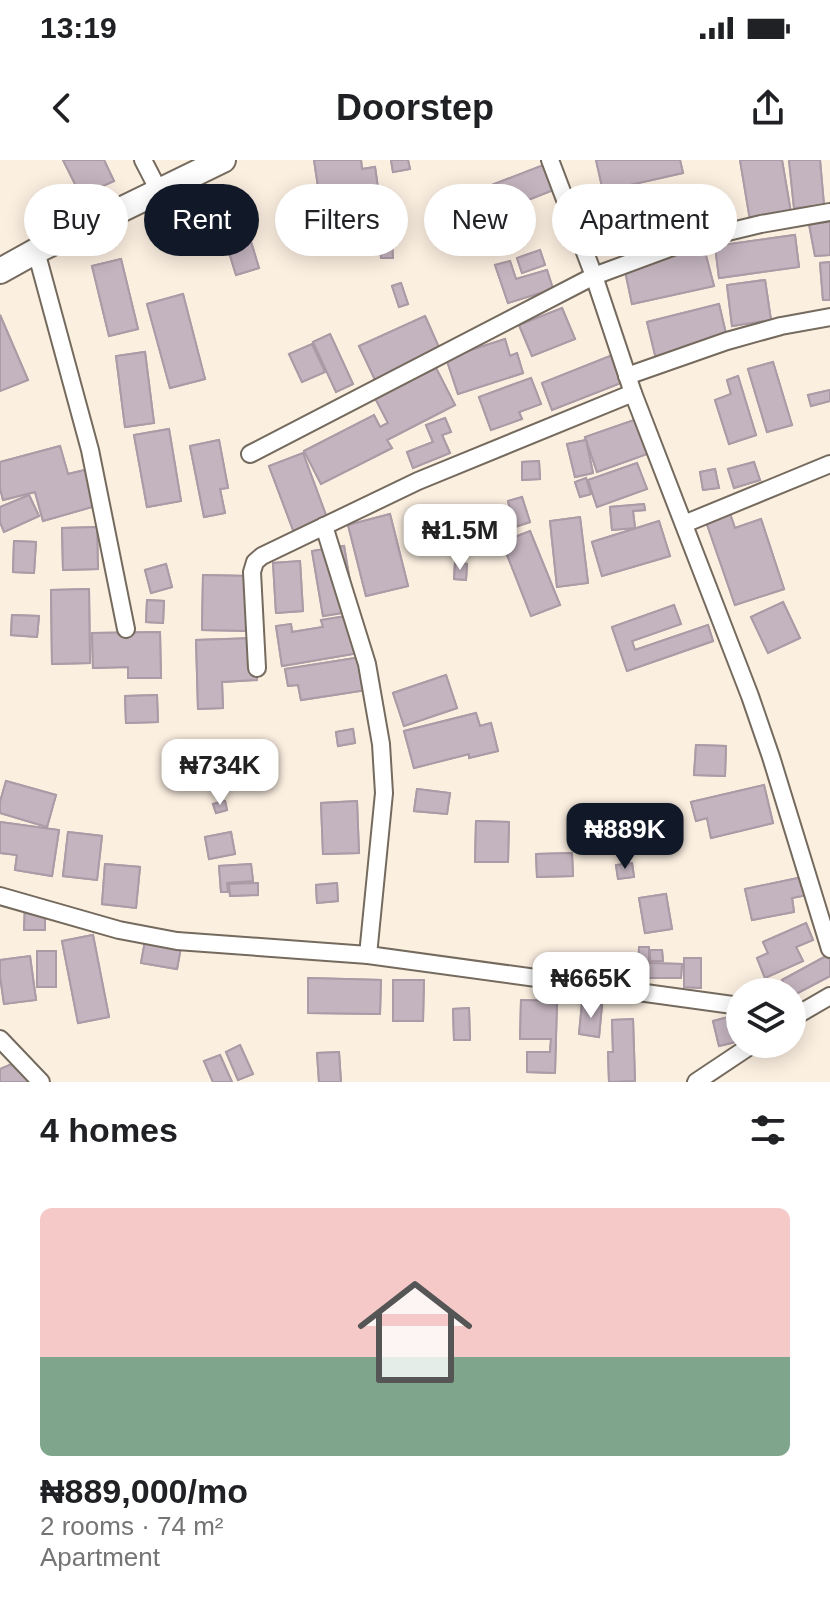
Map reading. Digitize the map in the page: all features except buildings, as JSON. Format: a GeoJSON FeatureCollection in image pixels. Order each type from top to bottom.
{"type":"FeatureCollection","features":[{"type":"Feature","properties":{"kind":"street"},"geometry":{"type":"LineString","coordinates":[[143,160],[155,184]]}},
{"type":"Feature","properties":{"kind":"street"},"geometry":{"type":"LineString","coordinates":[[173,184],[223,160]]}},
{"type":"Feature","properties":{"kind":"street"},"geometry":{"type":"LineString","coordinates":[[550,160],[594,276],[633,393],[763,732],[830,949]]}},
{"type":"Feature","properties":{"kind":"street"},"geometry":{"type":"LineString","coordinates":[[250,454],[594,276],[686,242],[830,212]]}},
{"type":"Feature","properties":{"kind":"street"},"geometry":{"type":"LineString","coordinates":[[0,271],[27,256]]}},
{"type":"Feature","properties":{"kind":"street"},"geometry":{"type":"LineString","coordinates":[[37,256],[90,450],[126,629]]}},
{"type":"Feature","properties":{"kind":"street"},"geometry":{"type":"LineString","coordinates":[[627,376],[727,341],[830,317]]}},
{"type":"Feature","properties":{"kind":"street"},"geometry":{"type":"LineString","coordinates":[[257,668],[252,572],[255,562],[262,556],[418,481],[633,393]]}},
{"type":"Feature","properties":{"kind":"street"},"geometry":{"type":"LineString","coordinates":[[684,524],[830,464]]}},
{"type":"Feature","properties":{"kind":"street"},"geometry":{"type":"LineString","coordinates":[[324,526],[367,664],[381,744],[384,793],[368,955]]}},
{"type":"Feature","properties":{"kind":"street"},"geometry":{"type":"LineString","coordinates":[[0,896],[119,930],[177,941],[368,955],[726,1004]]}},
{"type":"Feature","properties":{"kind":"street"},"geometry":{"type":"LineString","coordinates":[[806,1009],[830,996]]}},
{"type":"Feature","properties":{"kind":"street"},"geometry":{"type":"LineString","coordinates":[[0,1039],[41,1082]]}},
{"type":"Feature","properties":{"kind":"street"},"geometry":{"type":"LineString","coordinates":[[696,1082],[732,1058]]}}]}
